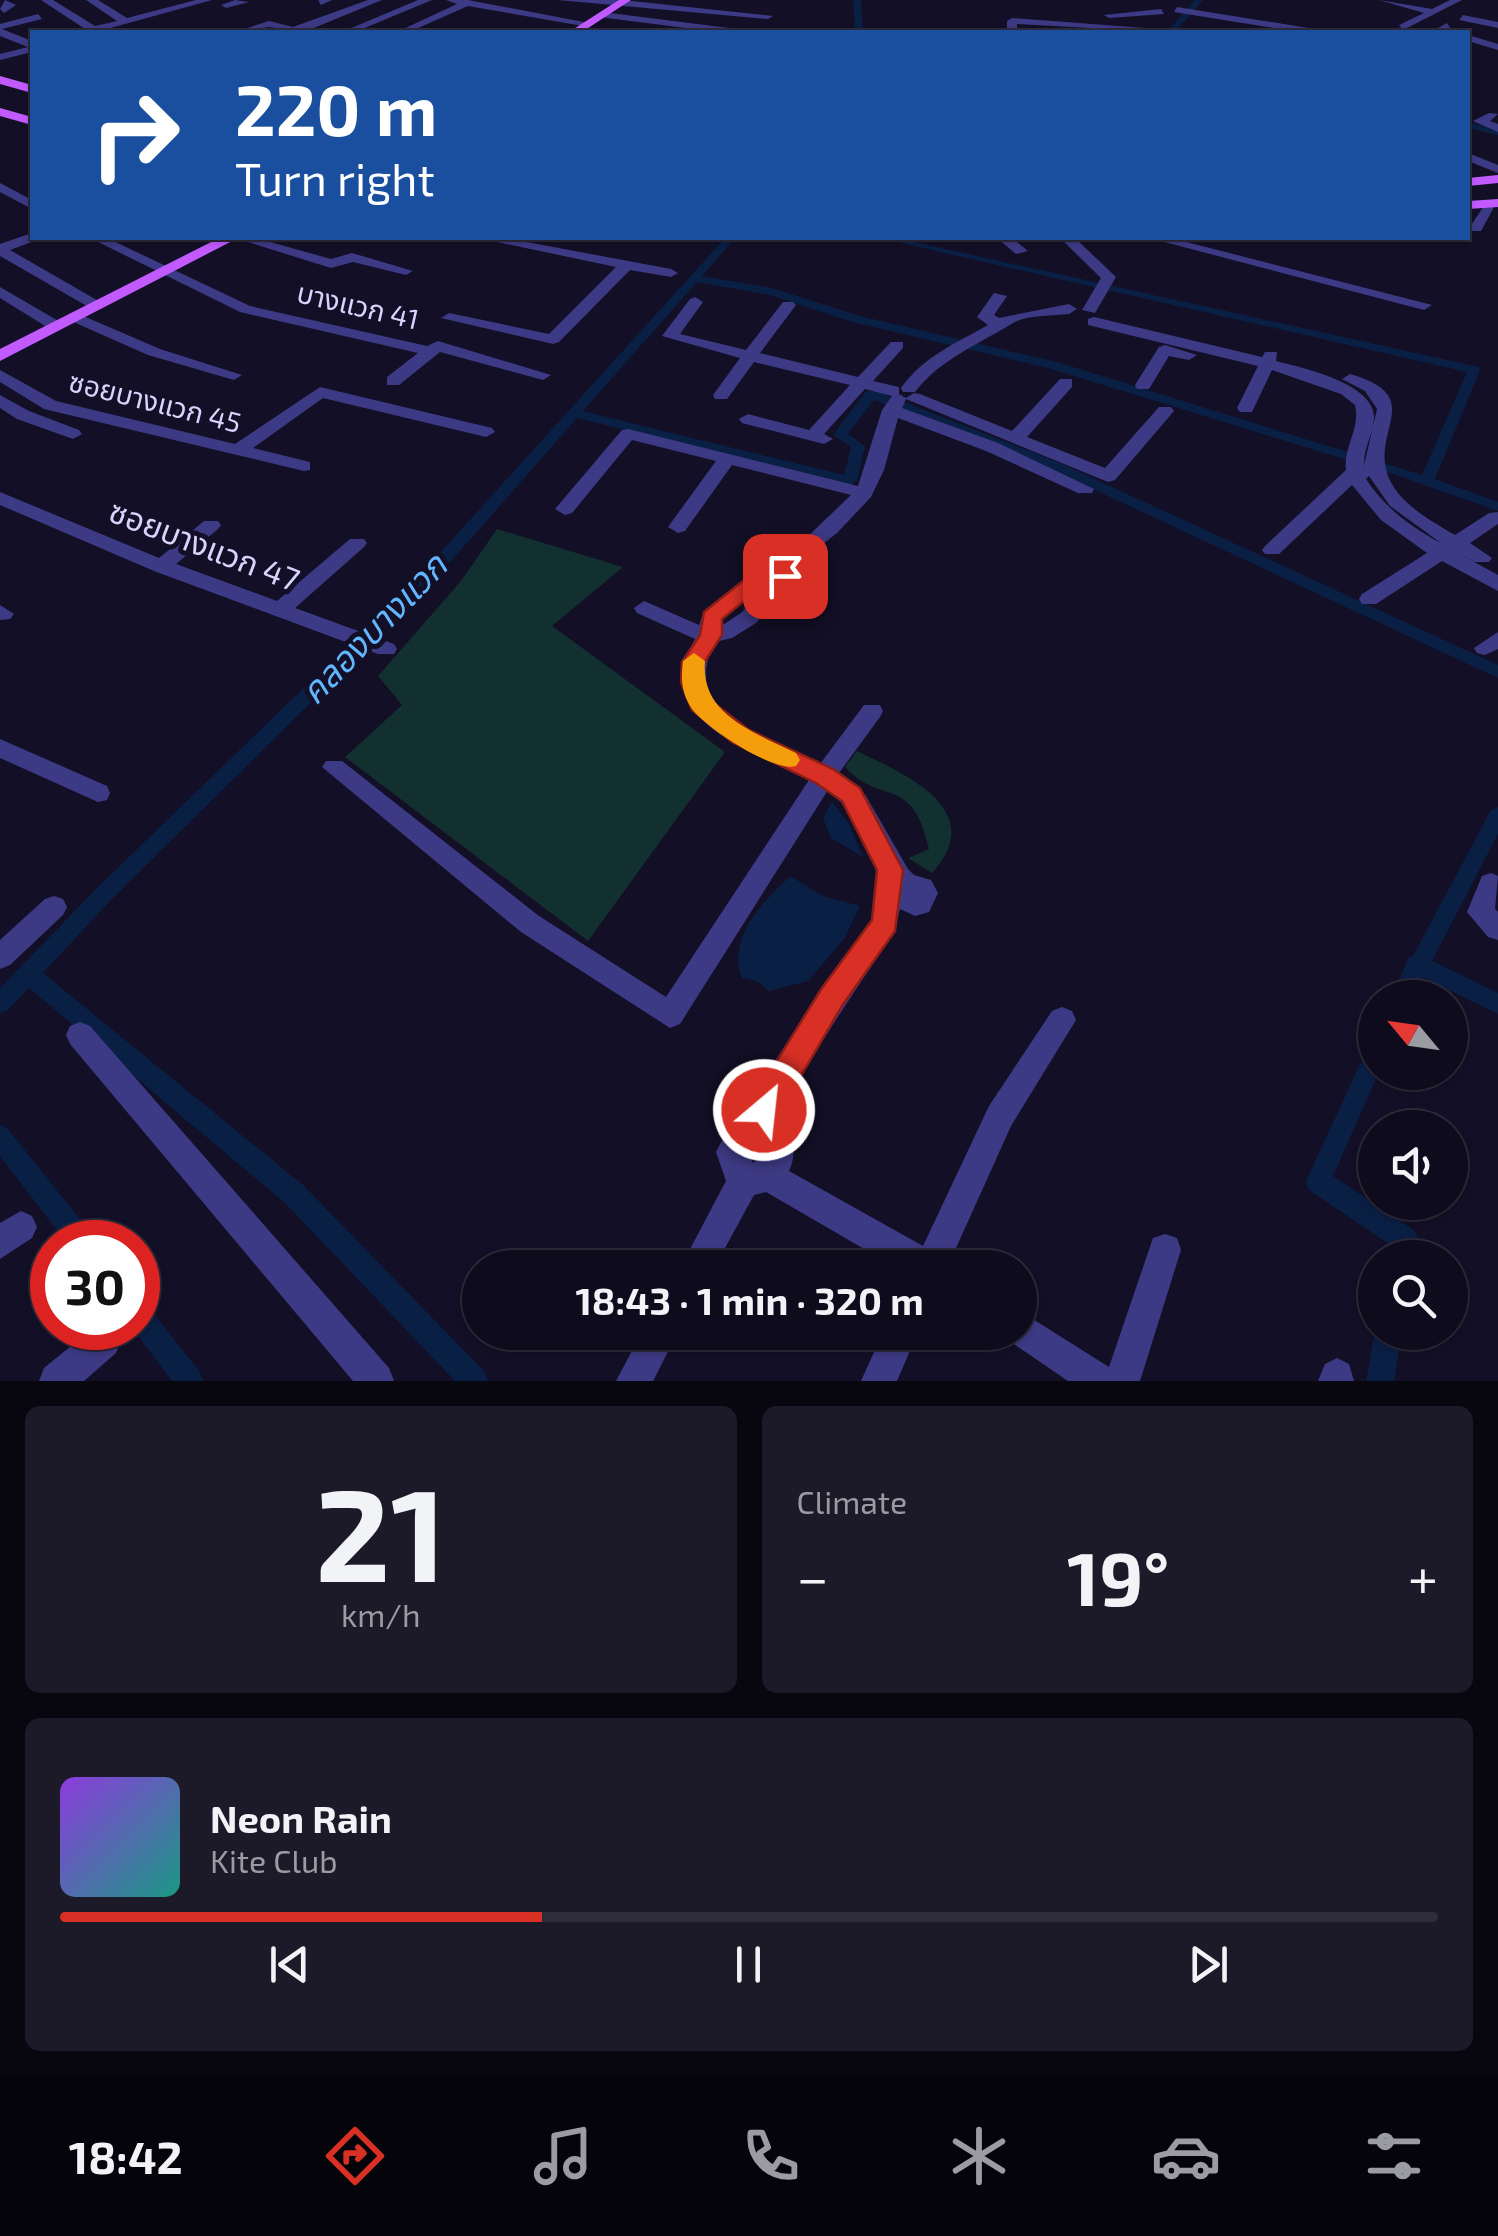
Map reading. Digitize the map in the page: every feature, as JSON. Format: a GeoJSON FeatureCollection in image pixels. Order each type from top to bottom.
{"type":"FeatureCollection","features":[{"type":"Feature","properties":{"kind":"main road"},"geometry":{"type":"LineString","coordinates":[[579,30],[623,2]]}},
{"type":"Feature","properties":{"kind":"main road"},"geometry":{"type":"LineString","coordinates":[[0,80],[30,88]]}},
{"type":"Feature","properties":{"kind":"main road"},"geometry":{"type":"LineString","coordinates":[[0,88],[30,96]]}},
{"type":"Feature","properties":{"kind":"main road"},"geometry":{"type":"LineString","coordinates":[[0,103],[30,110]]}},
{"type":"Feature","properties":{"kind":"main road"},"geometry":{"type":"LineString","coordinates":[[0,112],[30,120]]}},
{"type":"Feature","properties":{"kind":"main road"},"geometry":{"type":"LineString","coordinates":[[1470,194],[1498,180]]}},
{"type":"Feature","properties":{"kind":"main road"},"geometry":{"type":"LineString","coordinates":[[1470,195],[1497,199]]}},
{"type":"Feature","properties":{"kind":"main road"},"geometry":{"type":"LineString","coordinates":[[0,356],[226,240]]}},
{"type":"Feature","properties":{"kind":"street"},"geometry":{"type":"LineString","coordinates":[[46,0],[89,30]]}},
{"type":"Feature","properties":{"kind":"street"},"geometry":{"type":"LineString","coordinates":[[91,0],[124,21]]}},
{"type":"Feature","properties":{"kind":"street"},"geometry":{"type":"LineString","coordinates":[[93,30],[148,9],[207,0]]}},
{"type":"Feature","properties":{"kind":"street"},"geometry":{"type":"LineString","coordinates":[[226,6],[244,2],[240,0]]}},
{"type":"Feature","properties":{"kind":"street"},"geometry":{"type":"LineString","coordinates":[[301,30],[377,0]]}},
{"type":"Feature","properties":{"kind":"street"},"geometry":{"type":"LineString","coordinates":[[353,30],[426,0]]}},
{"type":"Feature","properties":{"kind":"street"},"geometry":{"type":"LineString","coordinates":[[451,0],[589,24]]}},
{"type":"Feature","properties":{"kind":"street"},"geometry":{"type":"LineString","coordinates":[[563,0],[768,16]]}},
{"type":"Feature","properties":{"kind":"street"},"geometry":{"type":"LineString","coordinates":[[1404,27],[1457,0]]}},
{"type":"Feature","properties":{"kind":"street"},"geometry":{"type":"LineString","coordinates":[[406,30],[467,3]]}},
{"type":"Feature","properties":{"kind":"street"},"geometry":{"type":"LineString","coordinates":[[1386,3],[1434,12]]}},
{"type":"Feature","properties":{"kind":"street"},"geometry":{"type":"LineString","coordinates":[[1091,14],[1169,8],[1265,28]]}},
{"type":"Feature","properties":{"kind":"street"},"geometry":{"type":"LineString","coordinates":[[485,17],[502,10]]}},
{"type":"Feature","properties":{"kind":"street"},"geometry":{"type":"LineString","coordinates":[[602,16],[733,30]]}},
{"type":"Feature","properties":{"kind":"street"},"geometry":{"type":"LineString","coordinates":[[0,29],[38,17]]}},
{"type":"Feature","properties":{"kind":"street"},"geometry":{"type":"LineString","coordinates":[[526,25],[543,18]]}},
{"type":"Feature","properties":{"kind":"street"},"geometry":{"type":"LineString","coordinates":[[1463,18],[1498,24]]}},
{"type":"Feature","properties":{"kind":"street"},"geometry":{"type":"LineString","coordinates":[[248,30],[268,24],[289,30]]}},
{"type":"Feature","properties":{"kind":"street"},"geometry":{"type":"LineString","coordinates":[[1204,30],[1209,24],[1290,30]]}},
{"type":"Feature","properties":{"kind":"street"},"geometry":{"type":"LineString","coordinates":[[1012,27],[1109,30]]}},
{"type":"Feature","properties":{"kind":"street"},"geometry":{"type":"LineString","coordinates":[[227,28],[234,30]]}},
{"type":"Feature","properties":{"kind":"street"},"geometry":{"type":"LineString","coordinates":[[0,29],[30,46]]}},
{"type":"Feature","properties":{"kind":"street"},"geometry":{"type":"LineString","coordinates":[[1471,37],[1498,46]]}},
{"type":"Feature","properties":{"kind":"street"},"geometry":{"type":"LineString","coordinates":[[0,57],[30,48]]}},
{"type":"Feature","properties":{"kind":"street"},"geometry":{"type":"LineString","coordinates":[[1470,133],[1491,122]]}},
{"type":"Feature","properties":{"kind":"street"},"geometry":{"type":"LineString","coordinates":[[1470,158],[1498,168]]}},
{"type":"Feature","properties":{"kind":"street"},"geometry":{"type":"LineString","coordinates":[[5,190],[28,184]]}},
{"type":"Feature","properties":{"kind":"street"},"geometry":{"type":"LineString","coordinates":[[5,190],[30,204]]}},
{"type":"Feature","properties":{"kind":"street"},"geometry":{"type":"LineString","coordinates":[[1476,228],[1497,199]]}},
{"type":"Feature","properties":{"kind":"street"},"geometry":{"type":"LineString","coordinates":[[0,249],[30,237]]}},
{"type":"Feature","properties":{"kind":"street","name":"บางแวก 41"},"geometry":{"type":"LineString","coordinates":[[101,240],[245,308],[430,350],[438,346],[543,375]]}},
{"type":"Feature","properties":{"kind":"street"},"geometry":{"type":"LineString","coordinates":[[249,240],[331,264],[352,257],[406,271]]}},
{"type":"Feature","properties":{"kind":"street"},"geometry":{"type":"LineString","coordinates":[[497,240],[671,273]]}},
{"type":"Feature","properties":{"kind":"street"},"geometry":{"type":"LineString","coordinates":[[1007,240],[1022,251]]}},
{"type":"Feature","properties":{"kind":"street"},"geometry":{"type":"LineString","coordinates":[[1067,240],[1066,244],[1101,281],[1083,314]]}},
{"type":"Feature","properties":{"kind":"street"},"geometry":{"type":"LineString","coordinates":[[1164,240],[1424,305]]}},
{"type":"Feature","properties":{"kind":"street"},"geometry":{"type":"LineString","coordinates":[[0,249],[97,306]]}},
{"type":"Feature","properties":{"kind":"street"},"geometry":{"type":"LineString","coordinates":[[449,318],[553,339],[626,264]]}},
{"type":"Feature","properties":{"kind":"street"},"geometry":{"type":"LineString","coordinates":[[0,292],[56,326]]}},
{"type":"Feature","properties":{"kind":"street"},"geometry":{"type":"LineString","coordinates":[[998,296],[985,317],[1003,325],[1032,327],[1083,314],[1325,380],[1361,400],[1367,414],[1358,442],[1368,498],[1498,584]]}},
{"type":"Feature","properties":{"kind":"street"},"geometry":{"type":"LineString","coordinates":[[695,302],[670,336],[866,382],[1108,476],[1165,411]]}},
{"type":"Feature","properties":{"kind":"street"},"geometry":{"type":"LineString","coordinates":[[721,395],[788,305]]}},
{"type":"Feature","properties":{"kind":"street"},"geometry":{"type":"LineString","coordinates":[[74,318],[154,352],[234,375]]}},
{"type":"Feature","properties":{"kind":"street"},"geometry":{"type":"LineString","coordinates":[[904,887],[851,794],[824,776],[740,736],[700,704],[692,682],[693,662],[711,635],[712,617],[733,598],[791,560],[864,493],[880,463],[901,397],[924,369],[1003,325]]}},
{"type":"Feature","properties":{"kind":"street"},"geometry":{"type":"LineString","coordinates":[[748,419],[820,436],[897,344]]}},
{"type":"Feature","properties":{"kind":"street"},"geometry":{"type":"LineString","coordinates":[[393,381],[430,350]]}},
{"type":"Feature","properties":{"kind":"street"},"geometry":{"type":"LineString","coordinates":[[1143,385],[1165,350],[1358,382],[1385,404],[1388,420],[1378,448],[1362,469],[1272,550]]}},
{"type":"Feature","properties":{"kind":"street"},"geometry":{"type":"LineString","coordinates":[[1246,408],[1266,364]]}},
{"type":"Feature","properties":{"kind":"street","name":"ซอยบางแวก 45"},"geometry":{"type":"LineString","coordinates":[[0,375],[50,406],[304,466]]}},
{"type":"Feature","properties":{"kind":"street"},"geometry":{"type":"LineString","coordinates":[[1014,439],[1066,382]]}},
{"type":"Feature","properties":{"kind":"street"},"geometry":{"type":"LineString","coordinates":[[237,451],[320,392],[486,432]]}},
{"type":"Feature","properties":{"kind":"street"},"geometry":{"type":"LineString","coordinates":[[901,397],[992,447],[1084,490]]}},
{"type":"Feature","properties":{"kind":"street"},"geometry":{"type":"LineString","coordinates":[[0,400],[23,416],[74,434]]}},
{"type":"Feature","properties":{"kind":"street"},"geometry":{"type":"LineString","coordinates":[[565,510],[628,434],[864,493]]}},
{"type":"Feature","properties":{"kind":"street"},"geometry":{"type":"LineString","coordinates":[[678,527],[728,458]]}},
{"type":"Feature","properties":{"kind":"street","name":"ซอยบางแวก 47"},"geometry":{"type":"LineString","coordinates":[[0,498],[161,566],[386,649]]}},
{"type":"Feature","properties":{"kind":"street"},"geometry":{"type":"LineString","coordinates":[[1370,599],[1452,550],[1496,517]]}},
{"type":"Feature","properties":{"kind":"street"},"geometry":{"type":"LineString","coordinates":[[161,566],[211,524]]}},
{"type":"Feature","properties":{"kind":"street"},"geometry":{"type":"LineString","coordinates":[[279,611],[357,544]]}},
{"type":"Feature","properties":{"kind":"street"},"geometry":{"type":"LineString","coordinates":[[1452,550],[1498,568]]}},
{"type":"Feature","properties":{"kind":"street"},"geometry":{"type":"LineString","coordinates":[[644,608],[711,635],[738,627],[785,576],[791,560]]}},
{"type":"Feature","properties":{"kind":"street"},"geometry":{"type":"LineString","coordinates":[[733,598],[756,608]]}},
{"type":"Feature","properties":{"kind":"street"},"geometry":{"type":"LineString","coordinates":[[334,767],[530,924],[670,1015],[824,776],[872,711]]}},
{"type":"Feature","properties":{"kind":"street"},"geometry":{"type":"LineString","coordinates":[[2,752],[98,792]]}},
{"type":"Feature","properties":{"kind":"street"},"geometry":{"type":"LineString","coordinates":[[1491,884],[1480,912],[1498,929]]}},
{"type":"Feature","properties":{"kind":"street"},"geometry":{"type":"LineString","coordinates":[[896,1250],[735,1167],[732,1152],[740,1138],[755,1132],[774,1088],[885,923],[904,887]]}},
{"type":"Feature","properties":{"kind":"street"},"geometry":{"type":"LineString","coordinates":[[885,923],[904,887]]}},
{"type":"Feature","properties":{"kind":"street"},"geometry":{"type":"LineString","coordinates":[[0,957],[54,907]]}},
{"type":"Feature","properties":{"kind":"street"},"geometry":{"type":"LineString","coordinates":[[938,1250],[1000,1116],[1062,1020]]}},
{"type":"Feature","properties":{"kind":"street"},"geometry":{"type":"LineString","coordinates":[[80,1035],[376,1381]]}},
{"type":"Feature","properties":{"kind":"street"},"geometry":{"type":"LineString","coordinates":[[708,1250],[757,1176]]}},
{"type":"Feature","properties":{"kind":"street"},"geometry":{"type":"LineString","coordinates":[[1122,1381],[1165,1250]]}},
{"type":"Feature","properties":{"kind":"street"},"geometry":{"type":"LineString","coordinates":[[1037,1339],[1100,1381]]}},
{"type":"Feature","properties":{"kind":"street"},"geometry":{"type":"LineString","coordinates":[[57,1381],[93,1350]]}},
{"type":"Feature","properties":{"kind":"street"},"geometry":{"type":"LineString","coordinates":[[634,1381],[651,1350]]}},
{"type":"Feature","properties":{"kind":"street"},"geometry":{"type":"LineString","coordinates":[[879,1381],[893,1350]]}},
{"type":"Feature","properties":{"kind":"green space"},"geometry":{"type":"Polygon","coordinates":[[[497,529],[623,567],[552,626],[725,752],[588,941],[345,757],[402,705],[378,676],[461,581],[497,529]]]}},
{"type":"Feature","properties":{"kind":"green space"},"geometry":{"type":"Polygon","coordinates":[[[857,751],[917,783],[946,812],[951,830],[947,850],[932,873],[908,858],[929,849],[914,810],[905,800],[871,786],[845,767],[857,751]]]}},
{"type":"Feature","properties":{"kind":"water"},"geometry":{"type":"Polygon","coordinates":[[[832,802],[849,824],[863,857],[831,838],[823,818],[832,802]]]}},
{"type":"Feature","properties":{"kind":"water"},"geometry":{"type":"Polygon","coordinates":[[[790,876],[823,896],[860,906],[844,939],[808,981],[769,991],[757,981],[742,978],[739,949],[750,922],[790,876]]]}},
{"type":"Feature","properties":{"kind":"waterway","name":"คลองบางแวก"},"geometry":{"type":"LineString","coordinates":[[857,0],[859,30]]}},
{"type":"Feature","properties":{"kind":"waterway"},"geometry":{"type":"LineString","coordinates":[[1173,30],[1199,0]]}},
{"type":"Feature","properties":{"kind":"waterway"},"geometry":{"type":"LineString","coordinates":[[1470,125],[1498,132]]}},
{"type":"Feature","properties":{"kind":"waterway","name":"คลองบางแวก"},"geometry":{"type":"LineString","coordinates":[[694,278],[728,240]]}},
{"type":"Feature","properties":{"kind":"waterway"},"geometry":{"type":"LineString","coordinates":[[893,240],[1474,370],[1427,481]]}},
{"type":"Feature","properties":{"kind":"waterway","name":"คลองบางแวก"},"geometry":{"type":"LineString","coordinates":[[0,1003],[104,894],[425,580],[694,278]]}},
{"type":"Feature","properties":{"kind":"waterway"},"geometry":{"type":"LineString","coordinates":[[694,278],[772,292],[856,319],[1052,365],[1395,470],[1498,507]]}},
{"type":"Feature","properties":{"kind":"waterway"},"geometry":{"type":"LineString","coordinates":[[574,413],[850,481],[858,446],[840,435],[871,394],[1055,466],[1498,672]]}},
{"type":"Feature","properties":{"kind":"waterway"},"geometry":{"type":"LineString","coordinates":[[1419,965],[1498,815]]}},
{"type":"Feature","properties":{"kind":"waterway"},"geometry":{"type":"LineString","coordinates":[[1411,980],[1419,965]]}},
{"type":"Feature","properties":{"kind":"waterway"},"geometry":{"type":"LineString","coordinates":[[1419,965],[1498,1004]]}},
{"type":"Feature","properties":{"kind":"waterway"},"geometry":{"type":"LineString","coordinates":[[28,974],[294,1194],[474,1381]]}},
{"type":"Feature","properties":{"kind":"waterway"},"geometry":{"type":"LineString","coordinates":[[1359,1090],[1318,1181],[1406,1240]]}},
{"type":"Feature","properties":{"kind":"waterway"},"geometry":{"type":"LineString","coordinates":[[0,1137],[65,1220]]}},
{"type":"Feature","properties":{"kind":"waterway"},"geometry":{"type":"LineString","coordinates":[[160,1343],[189,1381]]}},
{"type":"Feature","properties":{"kind":"waterway"},"geometry":{"type":"LineString","coordinates":[[1380,1381],[1386,1350]]}},
{"type":"Feature","properties":{"kind":"slow traffic"},"geometry":{"type":"LineString","coordinates":[[694,661],[692,682],[700,704],[740,736],[788,760]]}},
{"type":"Feature","properties":{"kind":"route"},"geometry":{"type":"LineString","coordinates":[[764,1110],[832,997],[885,923],[890,870],[851,794],[824,776],[740,736],[700,704],[692,682],[693,662],[711,635],[712,617],[771,569],[791,560],[785,576]]}}]}
